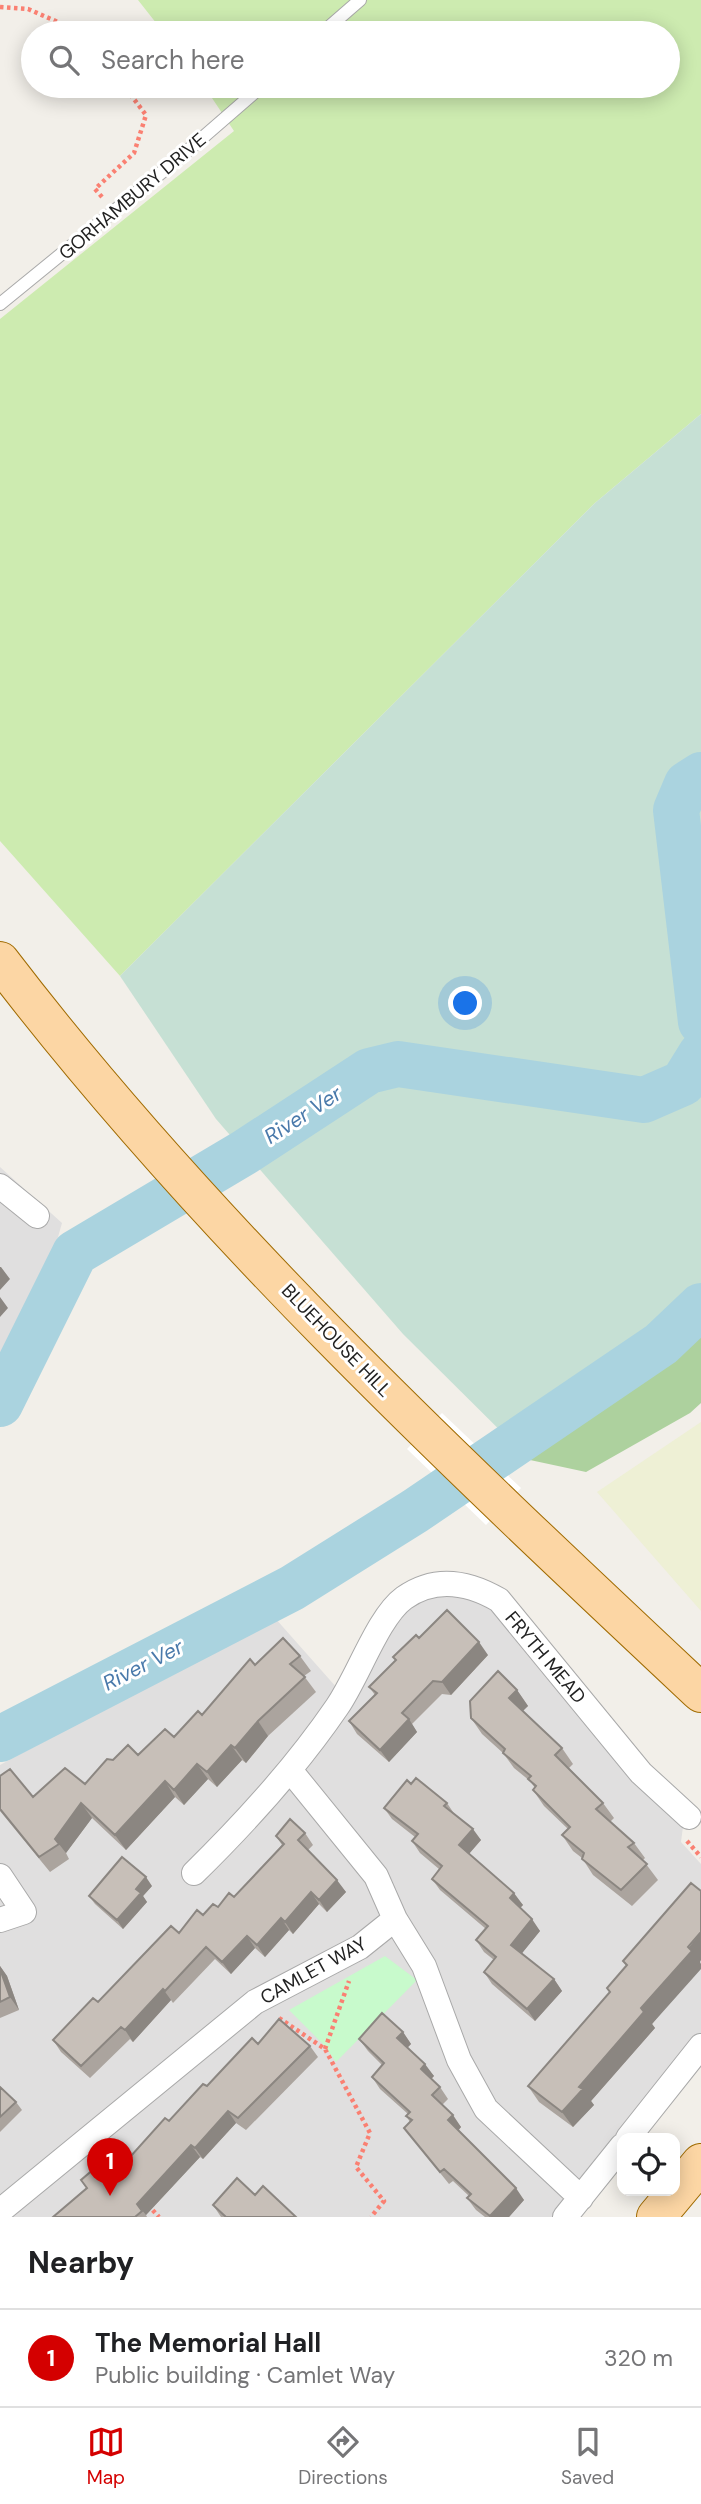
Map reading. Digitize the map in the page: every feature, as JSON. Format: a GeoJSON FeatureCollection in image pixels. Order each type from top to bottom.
{"type":"FeatureCollection","features":[{"type":"Feature","properties":{"kind":"main road","name":"BLUEHOUSE HILL"},"geometry":{"type":"LineString","coordinates":[[0,961],[92,1076],[190,1186],[427,1433],[701,1693]]}},
{"type":"Feature","properties":{"kind":"main road"},"geometry":{"type":"LineString","coordinates":[[656,2217],[701,2163]]}},
{"type":"Feature","properties":{"kind":"street"},"geometry":{"type":"LineString","coordinates":[[3,1193],[37,1216]]}},
{"type":"Feature","properties":{"kind":"street","name":"FRYTH MEAD"},"geometry":{"type":"LineString","coordinates":[[194,1872],[209,1844],[290,1770],[357,1677],[384,1619],[418,1590],[439,1584],[458,1583],[479,1588],[499,1601],[641,1773],[670,1787],[689,1817]]}},
{"type":"Feature","properties":{"kind":"street"},"geometry":{"type":"LineString","coordinates":[[290,1770],[376,1877],[395,1919],[424,1966],[459,2060],[486,2109],[573,2208],[617,2152]]}},
{"type":"Feature","properties":{"kind":"street"},"geometry":{"type":"LineString","coordinates":[[0,1876],[24,1912],[0,1920]]}},
{"type":"Feature","properties":{"kind":"street","name":"CAMLET WAY"},"geometry":{"type":"LineString","coordinates":[[0,2211],[255,2002],[360,1947],[395,1919]]}},
{"type":"Feature","properties":{"kind":"street"},"geometry":{"type":"LineString","coordinates":[[632,2133],[701,2046]]}},
{"type":"Feature","properties":{"kind":"lane"},"geometry":{"type":"LineString","coordinates":[[336,21],[360,0]]}},
{"type":"Feature","properties":{"kind":"lane","name":"GORHAMBURY DRIVE"},"geometry":{"type":"LineString","coordinates":[[0,304],[178,159],[248,98]]}},
{"type":"Feature","properties":{"kind":"path"},"geometry":{"type":"LineString","coordinates":[[0,7],[28,9],[56,21]]}},
{"type":"Feature","properties":{"kind":"path"},"geometry":{"type":"LineString","coordinates":[[95,188],[134,153],[146,115],[133,98]]}},
{"type":"Feature","properties":{"kind":"path"},"geometry":{"type":"LineString","coordinates":[[326,2049],[360,1947]]}},
{"type":"Feature","properties":{"kind":"path"},"geometry":{"type":"LineString","coordinates":[[255,2002],[326,2049],[370,2133],[356,2167],[384,2201],[371,2217]]}},
{"type":"Feature","properties":{"kind":"path"},"geometry":{"type":"LineString","coordinates":[[87,2141],[123,2179]]}},
{"type":"Feature","properties":{"kind":"path"},"geometry":{"type":"LineString","coordinates":[[141,2198],[159,2217]]}},
{"type":"Feature","properties":{"kind":"shaded area"},"geometry":{"type":"Polygon","coordinates":[[[0,1167],[62,1223],[35,1318],[0,1385],[0,1167]]]}},
{"type":"Feature","properties":{"kind":"shaded area"},"geometry":{"type":"Polygon","coordinates":[[[479,1592],[684,1819],[681,1842],[701,1864],[701,2039],[626,2133],[617,2133],[617,2144],[559,2217],[0,2217],[0,1765],[275,1618],[345,1697],[382,1633],[418,1595],[479,1592]]]}},
{"type":"Feature","properties":{"kind":"green space"},"geometry":{"type":"Polygon","coordinates":[[[138,0],[701,0],[701,414],[595,503],[120,976],[0,841],[0,319],[234,131],[212,98],[680,98],[680,21],[155,21],[138,0]]]}},
{"type":"Feature","properties":{"kind":"green space"},"geometry":{"type":"Polygon","coordinates":[[[701,414],[701,1321],[664,1356],[530,1460],[403,1334],[216,1119],[120,976],[595,503],[701,414]]]}},
{"type":"Feature","properties":{"kind":"green space"},"geometry":{"type":"Polygon","coordinates":[[[701,1321],[701,1403],[690,1413],[586,1472],[530,1460],[664,1356],[701,1321]]]}},
{"type":"Feature","properties":{"kind":"green space"},"geometry":{"type":"Polygon","coordinates":[[[701,1422],[701,1611],[597,1492],[701,1422]]]}},
{"type":"Feature","properties":{"kind":"green space"},"geometry":{"type":"Polygon","coordinates":[[[385,1956],[417,1980],[336,2062],[323,2044],[289,2010],[385,1956]]]}},
{"type":"Feature","properties":{"kind":"pier"},"geometry":{"type":"Polygon","coordinates":[[[442,1413],[521,1488],[486,1525],[407,1449],[442,1413]]]}},
{"type":"Feature","properties":{"kind":"building"},"geometry":{"type":"Polygon","coordinates":[[[447,1610],[479,1642],[442,1682],[433,1681],[402,1713],[409,1719],[380,1750],[349,1721],[377,1693],[369,1687],[396,1660],[393,1657],[416,1635],[419,1638],[447,1610]]]}},
{"type":"Feature","properties":{"kind":"building"},"geometry":{"type":"Polygon","coordinates":[[[283,1638],[300,1656],[290,1664],[305,1677],[258,1721],[235,1748],[231,1745],[207,1772],[197,1764],[174,1790],[165,1781],[115,1835],[81,1803],[55,1839],[59,1844],[39,1857],[0,1809],[0,1776],[10,1769],[33,1797],[65,1768],[85,1784],[107,1759],[113,1760],[128,1745],[138,1755],[165,1729],[174,1737],[198,1711],[202,1715],[250,1659],[255,1665],[283,1638]]]}},
{"type":"Feature","properties":{"kind":"building"},"geometry":{"type":"Polygon","coordinates":[[[498,1671],[517,1690],[509,1698],[562,1748],[555,1755],[603,1803],[596,1809],[634,1843],[628,1847],[647,1864],[621,1890],[582,1859],[584,1853],[562,1835],[570,1827],[533,1790],[536,1786],[528,1779],[531,1776],[503,1753],[505,1749],[471,1718],[470,1701],[498,1671]]]}},
{"type":"Feature","properties":{"kind":"building"},"geometry":{"type":"Polygon","coordinates":[[[416,1778],[447,1803],[444,1806],[473,1829],[459,1845],[514,1893],[510,1898],[532,1919],[511,1945],[554,1979],[527,2009],[484,1972],[496,1957],[476,1940],[488,1926],[432,1879],[442,1866],[412,1841],[418,1834],[384,1808],[407,1780],[411,1784],[416,1778]]]}},
{"type":"Feature","properties":{"kind":"building"},"geometry":{"type":"Polygon","coordinates":[[[290,1819],[305,1833],[298,1840],[337,1880],[319,1900],[311,1892],[285,1922],[281,1918],[257,1945],[247,1936],[222,1962],[206,1947],[125,2030],[121,2027],[81,2066],[53,2040],[93,1998],[98,2002],[171,1926],[179,1933],[197,1910],[203,1915],[213,1904],[218,1907],[229,1893],[234,1897],[284,1844],[276,1836],[290,1819]]]}},
{"type":"Feature","properties":{"kind":"building"},"geometry":{"type":"Polygon","coordinates":[[[122,1857],[146,1877],[136,1889],[141,1893],[117,1920],[89,1896],[122,1857]]]}},
{"type":"Feature","properties":{"kind":"building"},"geometry":{"type":"Polygon","coordinates":[[[691,1883],[701,1891],[701,1932],[688,1947],[692,1951],[641,2008],[644,2012],[579,2087],[583,2089],[562,2112],[528,2086],[610,1992],[607,1988],[627,1965],[623,1961],[691,1883]]]}},
{"type":"Feature","properties":{"kind":"building"},"geometry":{"type":"Polygon","coordinates":[[[0,1969],[10,1997],[0,2002],[0,1969]]]}},
{"type":"Feature","properties":{"kind":"building"},"geometry":{"type":"Polygon","coordinates":[[[382,2013],[403,2032],[397,2038],[425,2064],[421,2069],[440,2087],[432,2095],[453,2115],[448,2120],[516,2188],[490,2216],[467,2198],[471,2194],[444,2169],[440,2172],[404,2128],[412,2120],[406,2116],[410,2112],[372,2077],[384,2063],[359,2039],[382,2013]]]}},
{"type":"Feature","properties":{"kind":"building"},"geometry":{"type":"Polygon","coordinates":[[[279,2019],[310,2046],[238,2118],[228,2111],[195,2148],[191,2145],[137,2204],[142,2211],[135,2217],[53,2217],[87,2188],[81,2180],[101,2163],[113,2176],[165,2118],[169,2121],[203,2084],[207,2086],[252,2038],[258,2044],[279,2019]]]}},
{"type":"Feature","properties":{"kind":"building"},"geometry":{"type":"Polygon","coordinates":[[[0,2087],[16,2102],[0,2117],[0,2087]]]}},
{"type":"Feature","properties":{"kind":"building"},"geometry":{"type":"Polygon","coordinates":[[[237,2178],[255,2195],[263,2186],[296,2217],[226,2217],[213,2205],[237,2178]]]}},
{"type":"Feature","properties":{"kind":"waterway","name":"River Ver"},"geometry":{"type":"LineString","coordinates":[[701,775],[687,784],[676,810],[701,1022]]}},
{"type":"Feature","properties":{"kind":"waterway","name":"River Ver"},"geometry":{"type":"LineString","coordinates":[[0,1404],[75,1253],[245,1152],[369,1071],[398,1064],[644,1100],[683,1083],[701,1054]]}},
{"type":"Feature","properties":{"kind":"waterway","name":"River Ver"},"geometry":{"type":"LineString","coordinates":[[0,1739],[292,1588],[415,1511],[661,1344],[701,1306]]}},
{"type":"Feature","properties":{"kind":"place","name":"The Memorial Hall"},"geometry":{"type":"Point","coordinates":[110,2196]}}]}
